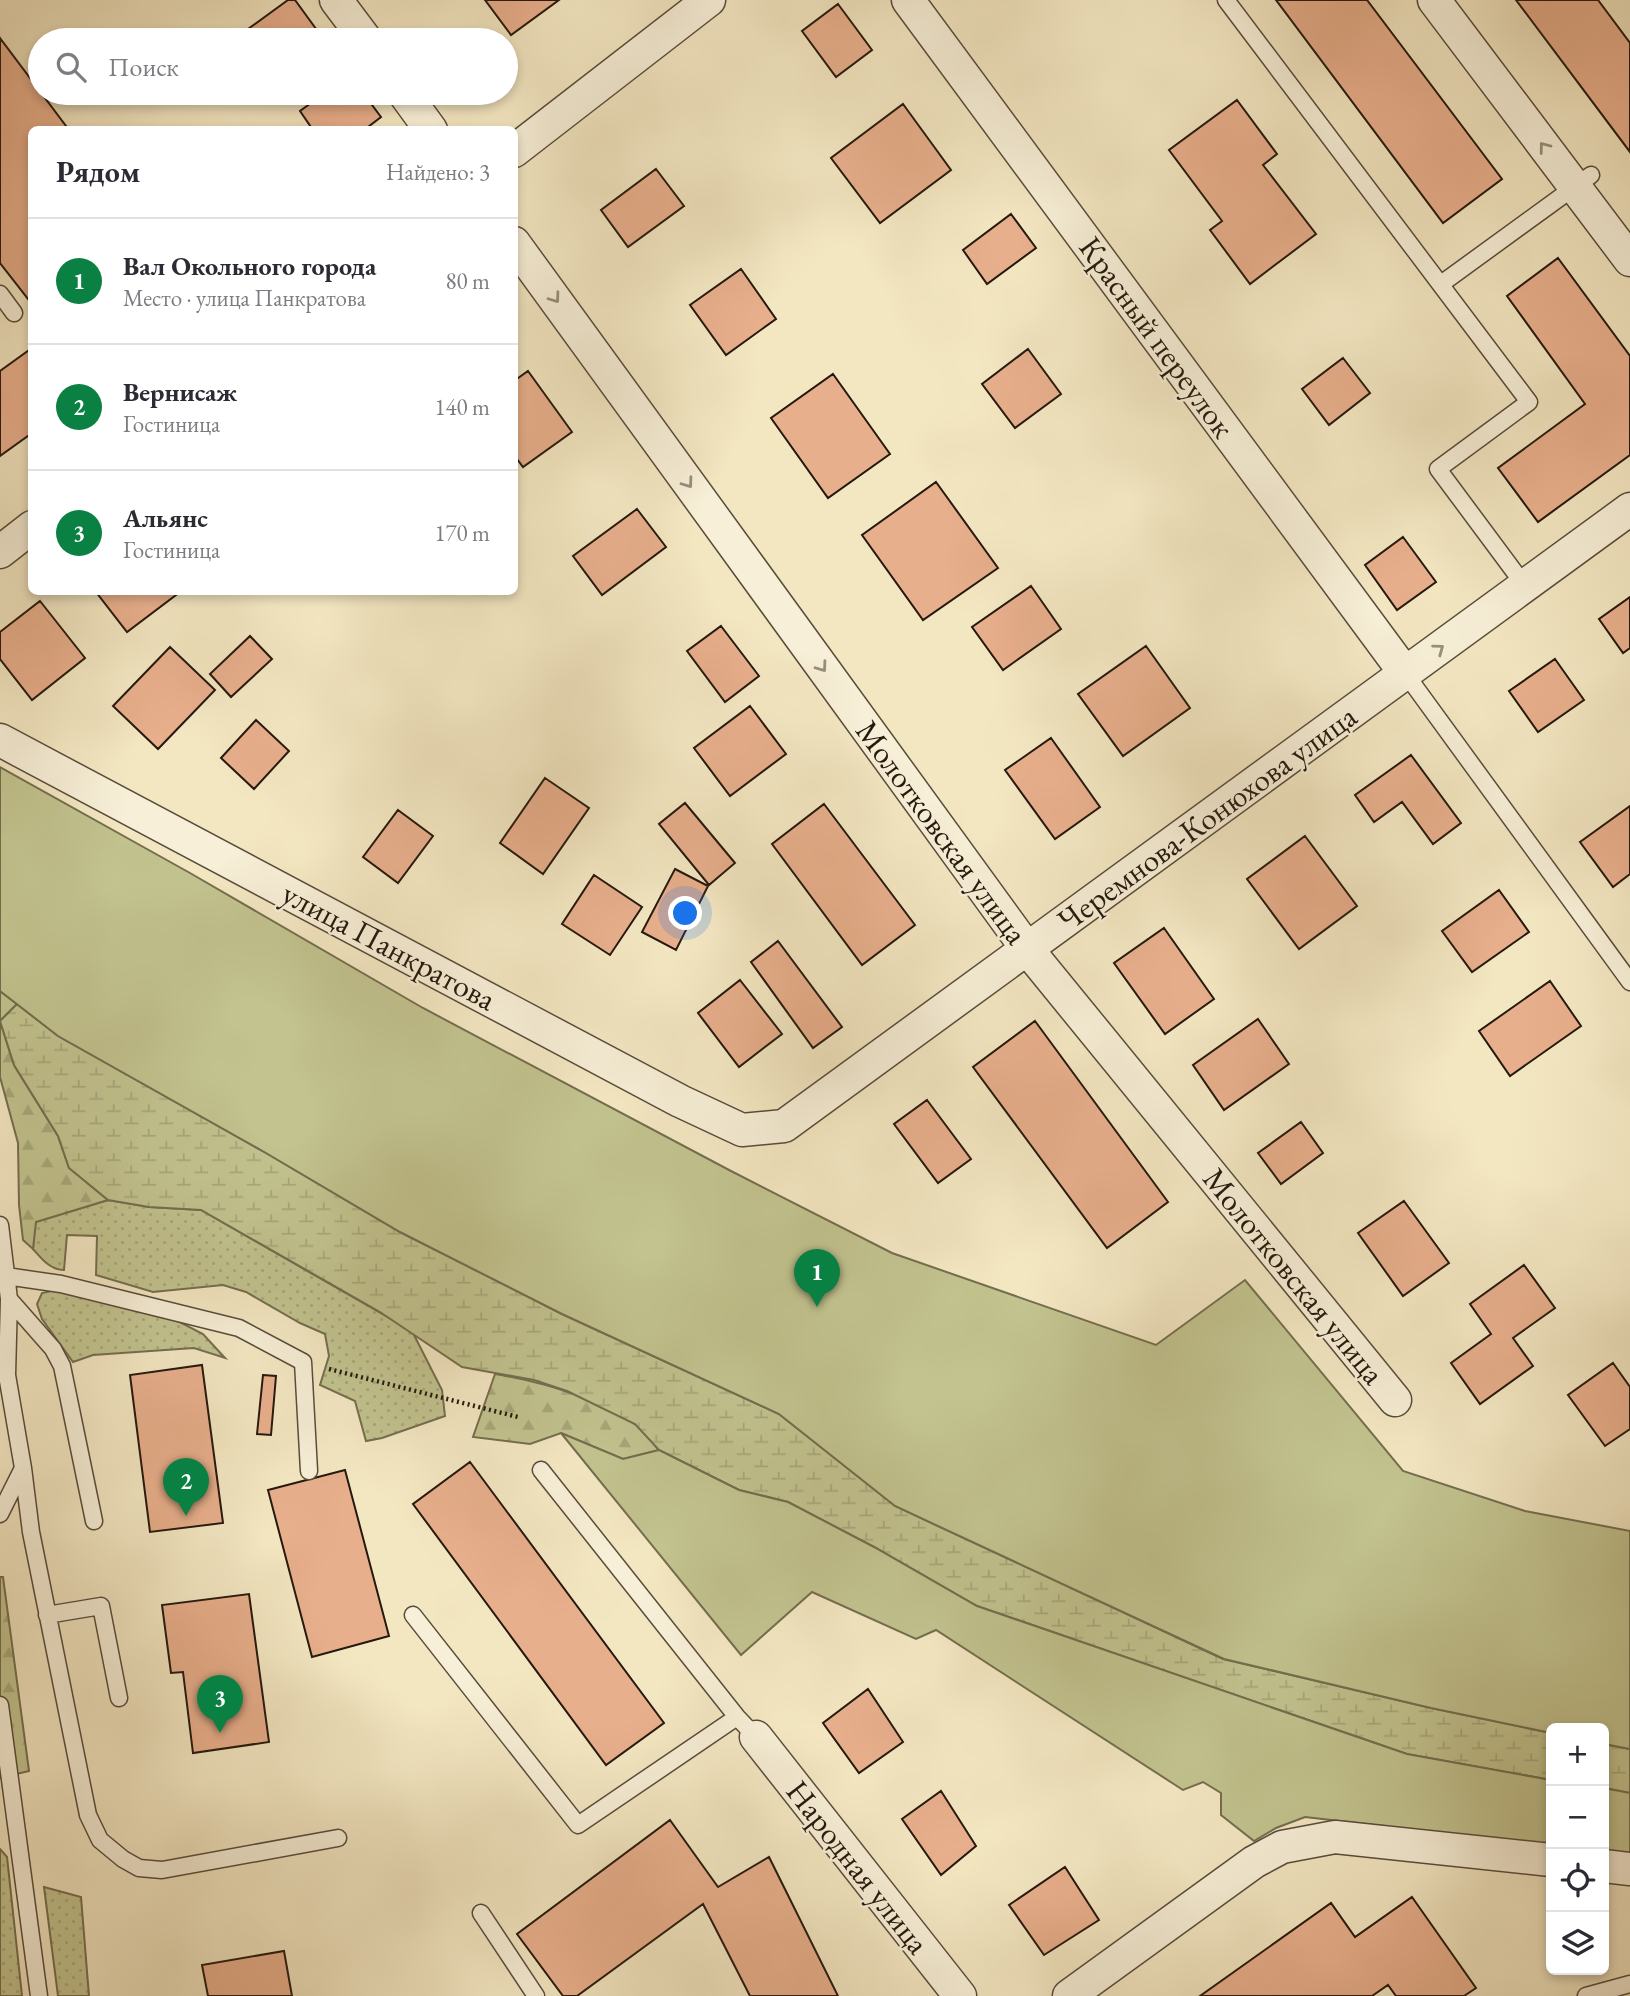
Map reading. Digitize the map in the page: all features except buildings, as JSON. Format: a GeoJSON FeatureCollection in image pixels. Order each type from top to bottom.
{"type":"FeatureCollection","features":[{"type":"Feature","properties":{"kind":"street"},"geometry":{"type":"LineString","coordinates":[[336,0],[357,28]]}},
{"type":"Feature","properties":{"kind":"street"},"geometry":{"type":"LineString","coordinates":[[518,148],[709,0]]}},
{"type":"Feature","properties":{"kind":"street","name":"Красный переулок"},"geometry":{"type":"LineString","coordinates":[[908,0],[1405,673]]}},
{"type":"Feature","properties":{"kind":"street"},"geometry":{"type":"LineString","coordinates":[[1434,0],[1582,180],[1630,260]]}},
{"type":"Feature","properties":{"kind":"street"},"geometry":{"type":"LineString","coordinates":[[413,105],[428,126]]}},
{"type":"Feature","properties":{"kind":"street","name":"Молотковская улица"},"geometry":{"type":"LineString","coordinates":[[518,249],[1028,950],[1395,1400]]}},
{"type":"Feature","properties":{"kind":"street","name":"Черемнова-Конюхова улица"},"geometry":{"type":"LineString","coordinates":[[784,1126],[1630,509]]}},
{"type":"Feature","properties":{"kind":"street"},"geometry":{"type":"LineString","coordinates":[[0,552],[28,530]]}},
{"type":"Feature","properties":{"kind":"street","name":"улица Панкратова"},"geometry":{"type":"LineString","coordinates":[[0,740],[680,1101],[742,1130],[784,1126]]}},
{"type":"Feature","properties":{"kind":"street","name":"Народная улица"},"geometry":{"type":"LineString","coordinates":[[747,1727],[960,1996]]}},
{"type":"Feature","properties":{"kind":"street"},"geometry":{"type":"LineString","coordinates":[[1069,1996],[1254,1862],[1282,1847],[1335,1837],[1546,1859]]}},
{"type":"Feature","properties":{"kind":"street"},"geometry":{"type":"LineString","coordinates":[[1609,1867],[1630,1869]]}},
{"type":"Feature","properties":{"kind":"lane"},"geometry":{"type":"LineString","coordinates":[[1226,0],[1529,402],[1438,469],[1524,586]]}},
{"type":"Feature","properties":{"kind":"lane"},"geometry":{"type":"LineString","coordinates":[[1441,284],[1582,180]]}},
{"type":"Feature","properties":{"kind":"lane"},"geometry":{"type":"LineString","coordinates":[[0,294],[14,313]]}},
{"type":"Feature","properties":{"kind":"lane"},"geometry":{"type":"LineString","coordinates":[[1405,673],[1630,982]]}},
{"type":"Feature","properties":{"kind":"lane"},"geometry":{"type":"LineString","coordinates":[[0,1225],[9,1299],[7,1375],[31,1532],[88,1815],[100,1840],[122,1859],[139,1868],[162,1870],[338,1838]]}},
{"type":"Feature","properties":{"kind":"lane"},"geometry":{"type":"LineString","coordinates":[[6,1276],[61,1284],[239,1328],[303,1362],[310,1471]]}},
{"type":"Feature","properties":{"kind":"lane"},"geometry":{"type":"LineString","coordinates":[[9,1299],[53,1349],[62,1366],[94,1521]]}},
{"type":"Feature","properties":{"kind":"lane"},"geometry":{"type":"LineString","coordinates":[[0,1514],[23,1468]]}},
{"type":"Feature","properties":{"kind":"lane"},"geometry":{"type":"LineString","coordinates":[[413,1615],[578,1825],[747,1727],[541,1470]]}},
{"type":"Feature","properties":{"kind":"lane"},"geometry":{"type":"LineString","coordinates":[[47,1615],[101,1606],[120,1698]]}},
{"type":"Feature","properties":{"kind":"lane"},"geometry":{"type":"LineString","coordinates":[[0,1705],[39,1996]]}},
{"type":"Feature","properties":{"kind":"lane"},"geometry":{"type":"LineString","coordinates":[[481,1913],[536,1996]]}},
{"type":"Feature","properties":{"kind":"lane"},"geometry":{"type":"LineString","coordinates":[[1586,1996],[1630,1984]]}},
{"type":"Feature","properties":{"kind":"path"},"geometry":{"type":"LineString","coordinates":[[303,1362],[518,1417]]}},
{"type":"Feature","properties":{"kind":"green space"},"geometry":{"type":"Polygon","coordinates":[[[0,767],[423,1008],[892,1253],[1156,1345],[1245,1280],[1403,1471],[1525,1511],[1630,1531],[1630,1749],[1609,1745],[1609,1723],[1546,1723],[1546,1732],[1224,1659],[895,1506],[779,1414],[562,1314],[400,1232],[58,1036],[0,991],[0,767]]]}},
{"type":"Feature","properties":{"kind":"green space"},"geometry":{"type":"Polygon","coordinates":[[[0,991],[17,1004],[0,1021],[0,991]]]}},
{"type":"Feature","properties":{"kind":"green space"},"geometry":{"type":"Polygon","coordinates":[[[17,1004],[58,1036],[400,1232],[562,1314],[779,1414],[895,1506],[1223,1659],[1546,1732],[1546,1779],[1407,1754],[977,1606],[788,1502],[739,1490],[659,1450],[635,1424],[567,1391],[534,1380],[462,1367],[380,1312],[201,1210],[149,1207],[108,1200],[69,1168],[58,1136],[14,1065],[0,1021],[17,1004]]]}},
{"type":"Feature","properties":{"kind":"green space"},"geometry":{"type":"Polygon","coordinates":[[[0,1021],[14,1065],[58,1136],[69,1168],[108,1200],[36,1222],[33,1249],[23,1240],[19,1205],[18,1143],[0,1077],[0,1021]]]}},
{"type":"Feature","properties":{"kind":"green space"},"geometry":{"type":"Polygon","coordinates":[[[108,1200],[149,1207],[201,1210],[412,1331],[442,1390],[445,1416],[366,1441],[355,1401],[320,1385],[329,1356],[325,1334],[246,1292],[223,1285],[153,1292],[96,1275],[97,1236],[67,1235],[64,1270],[50,1266],[33,1249],[35,1222],[108,1200]]]}},
{"type":"Feature","properties":{"kind":"green space"},"geometry":{"type":"Polygon","coordinates":[[[56,1290],[170,1317],[203,1334],[225,1358],[194,1348],[93,1355],[73,1362],[42,1319],[37,1304],[42,1293],[56,1290]]]}},
{"type":"Feature","properties":{"kind":"green space"},"geometry":{"type":"Polygon","coordinates":[[[495,1374],[549,1386],[600,1405],[637,1426],[659,1450],[623,1459],[561,1433],[530,1444],[473,1437],[495,1374]]]}},
{"type":"Feature","properties":{"kind":"green space"},"geometry":{"type":"Polygon","coordinates":[[[561,1433],[623,1459],[659,1450],[739,1490],[788,1502],[977,1606],[1407,1754],[1546,1779],[1546,1844],[1305,1817],[1276,1828],[1254,1841],[1221,1815],[1221,1793],[1203,1782],[1183,1790],[936,1630],[916,1639],[812,1592],[741,1655],[561,1433]]]}},
{"type":"Feature","properties":{"kind":"green space"},"geometry":{"type":"Polygon","coordinates":[[[0,1577],[3,1577],[29,1771],[0,1778],[0,1577]]]}},
{"type":"Feature","properties":{"kind":"green space"},"geometry":{"type":"Polygon","coordinates":[[[1609,1745],[1630,1749],[1630,1793],[1609,1789],[1609,1745]]]}},
{"type":"Feature","properties":{"kind":"green space"},"geometry":{"type":"Polygon","coordinates":[[[1609,1789],[1630,1793],[1630,1855],[1609,1852],[1609,1789]]]}},
{"type":"Feature","properties":{"kind":"green space"},"geometry":{"type":"Polygon","coordinates":[[[0,1849],[7,1857],[22,1996],[0,1996],[0,1849]]]}},
{"type":"Feature","properties":{"kind":"green space"},"geometry":{"type":"Polygon","coordinates":[[[44,1887],[81,1897],[89,1996],[58,1996],[44,1887]]]}},
{"type":"Feature","properties":{"kind":"place","name":"Вал Окольного города"},"geometry":{"type":"Point","coordinates":[817,1307]}},
{"type":"Feature","properties":{"kind":"place","name":"Вернисаж"},"geometry":{"type":"Point","coordinates":[186,1516]}},
{"type":"Feature","properties":{"kind":"place","name":"Альянс"},"geometry":{"type":"Point","coordinates":[220,1733]}}]}
